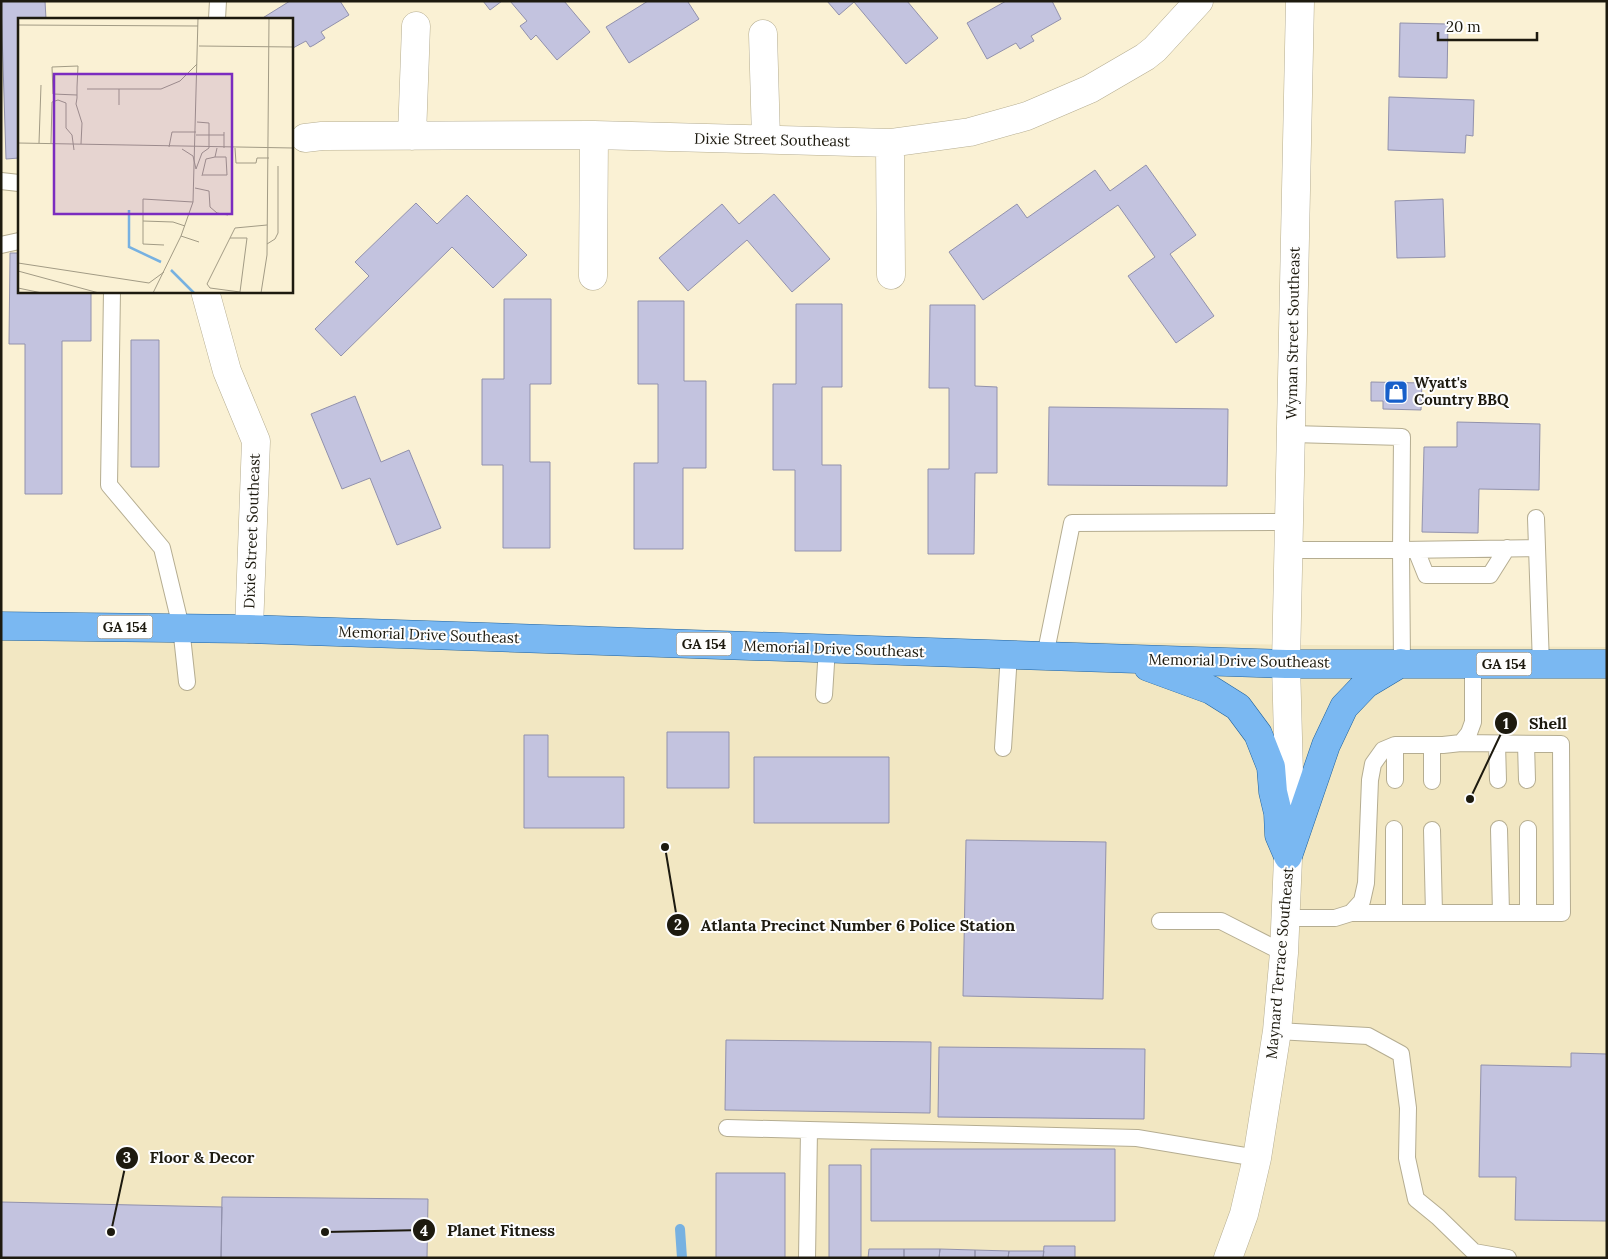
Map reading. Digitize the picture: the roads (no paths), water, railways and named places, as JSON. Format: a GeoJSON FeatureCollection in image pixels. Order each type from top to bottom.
{"type":"FeatureCollection","features":[{"type":"Feature","properties":{"kind":"main road","name":"Memorial Drive Southeast"},"geometry":{"type":"LineString","coordinates":[[1,626],[249,628],[1286,664],[1607,664]]}},
{"type":"Feature","properties":{"kind":"main road"},"geometry":{"type":"LineString","coordinates":[[1121,658],[1211,690],[1238,707],[1258,734],[1271,767],[1273,792],[1278,813],[1279,835],[1288,856]]}},
{"type":"Feature","properties":{"kind":"main road"},"geometry":{"type":"LineString","coordinates":[[1288,856],[1326,745],[1344,707],[1366,684],[1402,663]]}},
{"type":"Feature","properties":{"kind":"street","name":"Dixie Street Southeast"},"geometry":{"type":"LineString","coordinates":[[305,138],[322,136],[594,135],[890,143],[970,132],[1027,116],[1090,89],[1145,57],[1155,49],[1199,1]]}},
{"type":"Feature","properties":{"kind":"street","name":"Wyman Street Southeast"},"geometry":{"type":"LineString","coordinates":[[1286,664],[1300,1]]}},
{"type":"Feature","properties":{"kind":"street"},"geometry":{"type":"LineString","coordinates":[[412,136],[416,26]]}},
{"type":"Feature","properties":{"kind":"street"},"geometry":{"type":"LineString","coordinates":[[763,34],[766,139]]}},
{"type":"Feature","properties":{"kind":"street"},"geometry":{"type":"LineString","coordinates":[[593,276],[594,135]]}},
{"type":"Feature","properties":{"kind":"street"},"geometry":{"type":"LineString","coordinates":[[890,143],[891,275]]}},
{"type":"Feature","properties":{"kind":"street","name":"Dixie Street Southeast"},"geometry":{"type":"LineString","coordinates":[[205,292],[227,371],[256,441],[249,628]]}},
{"type":"Feature","properties":{"kind":"street","name":"Maynard Terrace Southeast"},"geometry":{"type":"LineString","coordinates":[[1228,1258],[1244,1214],[1257,1158],[1277,1031],[1284,952],[1290,811],[1286,664]]}},
{"type":"Feature","properties":{"kind":"lane"},"geometry":{"type":"LineString","coordinates":[[217,18],[218,1]]}},
{"type":"Feature","properties":{"kind":"lane"},"geometry":{"type":"LineString","coordinates":[[1,181],[18,183]]}},
{"type":"Feature","properties":{"kind":"lane"},"geometry":{"type":"LineString","coordinates":[[1,245],[18,241]]}},
{"type":"Feature","properties":{"kind":"lane"},"geometry":{"type":"LineString","coordinates":[[112,292],[109,485],[162,548],[182,628],[186,682]]}},
{"type":"Feature","properties":{"kind":"lane"},"geometry":{"type":"LineString","coordinates":[[1292,434],[1402,437],[1409,550],[1402,663]]}},
{"type":"Feature","properties":{"kind":"lane"},"geometry":{"type":"LineString","coordinates":[[1536,518],[1541,665]]}},
{"type":"Feature","properties":{"kind":"lane"},"geometry":{"type":"LineString","coordinates":[[1045,656],[1072,523],[1289,522]]}},
{"type":"Feature","properties":{"kind":"lane"},"geometry":{"type":"LineString","coordinates":[[1409,550],[1426,575],[1490,575],[1508,548]]}},
{"type":"Feature","properties":{"kind":"lane"},"geometry":{"type":"LineString","coordinates":[[1288,550],[1537,548]]}},
{"type":"Feature","properties":{"kind":"lane"},"geometry":{"type":"LineString","coordinates":[[824,695],[827,648]]}},
{"type":"Feature","properties":{"kind":"lane"},"geometry":{"type":"LineString","coordinates":[[1002,748],[1010,654]]}},
{"type":"Feature","properties":{"kind":"lane"},"geometry":{"type":"LineString","coordinates":[[1461,743],[1469,733],[1473,722],[1473,664]]}},
{"type":"Feature","properties":{"kind":"lane"},"geometry":{"type":"LineString","coordinates":[[1286,918],[1335,918],[1351,913],[1562,913],[1561,744],[1461,743],[1395,745],[1383,750],[1373,764],[1370,780],[1366,883],[1362,901],[1351,913]]}},
{"type":"Feature","properties":{"kind":"lane"},"geometry":{"type":"LineString","coordinates":[[1497,744],[1498,780]]}},
{"type":"Feature","properties":{"kind":"lane"},"geometry":{"type":"LineString","coordinates":[[1526,744],[1527,780]]}},
{"type":"Feature","properties":{"kind":"lane"},"geometry":{"type":"LineString","coordinates":[[1395,745],[1395,780]]}},
{"type":"Feature","properties":{"kind":"lane"},"geometry":{"type":"LineString","coordinates":[[1432,745],[1432,781]]}},
{"type":"Feature","properties":{"kind":"lane"},"geometry":{"type":"LineString","coordinates":[[1394,829],[1394,913]]}},
{"type":"Feature","properties":{"kind":"lane"},"geometry":{"type":"LineString","coordinates":[[1499,829],[1501,913]]}},
{"type":"Feature","properties":{"kind":"lane"},"geometry":{"type":"LineString","coordinates":[[1528,829],[1528,913]]}},
{"type":"Feature","properties":{"kind":"lane"},"geometry":{"type":"LineString","coordinates":[[1432,830],[1434,913]]}},
{"type":"Feature","properties":{"kind":"lane"},"geometry":{"type":"LineString","coordinates":[[1160,921],[1221,921],[1284,952]]}},
{"type":"Feature","properties":{"kind":"lane"},"geometry":{"type":"LineString","coordinates":[[1277,1031],[1368,1036],[1401,1054],[1408,1108],[1407,1158],[1416,1199],[1438,1217],[1474,1252],[1508,1258]]}},
{"type":"Feature","properties":{"kind":"lane"},"geometry":{"type":"LineString","coordinates":[[727,1128],[1137,1138],[1257,1158]]}},
{"type":"Feature","properties":{"kind":"lane"},"geometry":{"type":"LineString","coordinates":[[807,1258],[809,1130]]}},
{"type":"Feature","properties":{"kind":"waterway"},"geometry":{"type":"LineString","coordinates":[[680,1229],[682,1258]]}},
{"type":"Feature","properties":{"kind":"place","name":"Wyatt's Country BBQ"},"geometry":{"type":"Point","coordinates":[1396,392]}},
{"type":"Feature","properties":{"kind":"place","name":"Shell"},"geometry":{"type":"Point","coordinates":[1470,799]}},
{"type":"Feature","properties":{"kind":"place","name":"Atlanta Precinct Number 6 Police Station"},"geometry":{"type":"Point","coordinates":[665,847]}},
{"type":"Feature","properties":{"kind":"place","name":"Floor & Decor"},"geometry":{"type":"Point","coordinates":[111,1232]}},
{"type":"Feature","properties":{"kind":"place","name":"Planet Fitness"},"geometry":{"type":"Point","coordinates":[325,1232]}}]}
